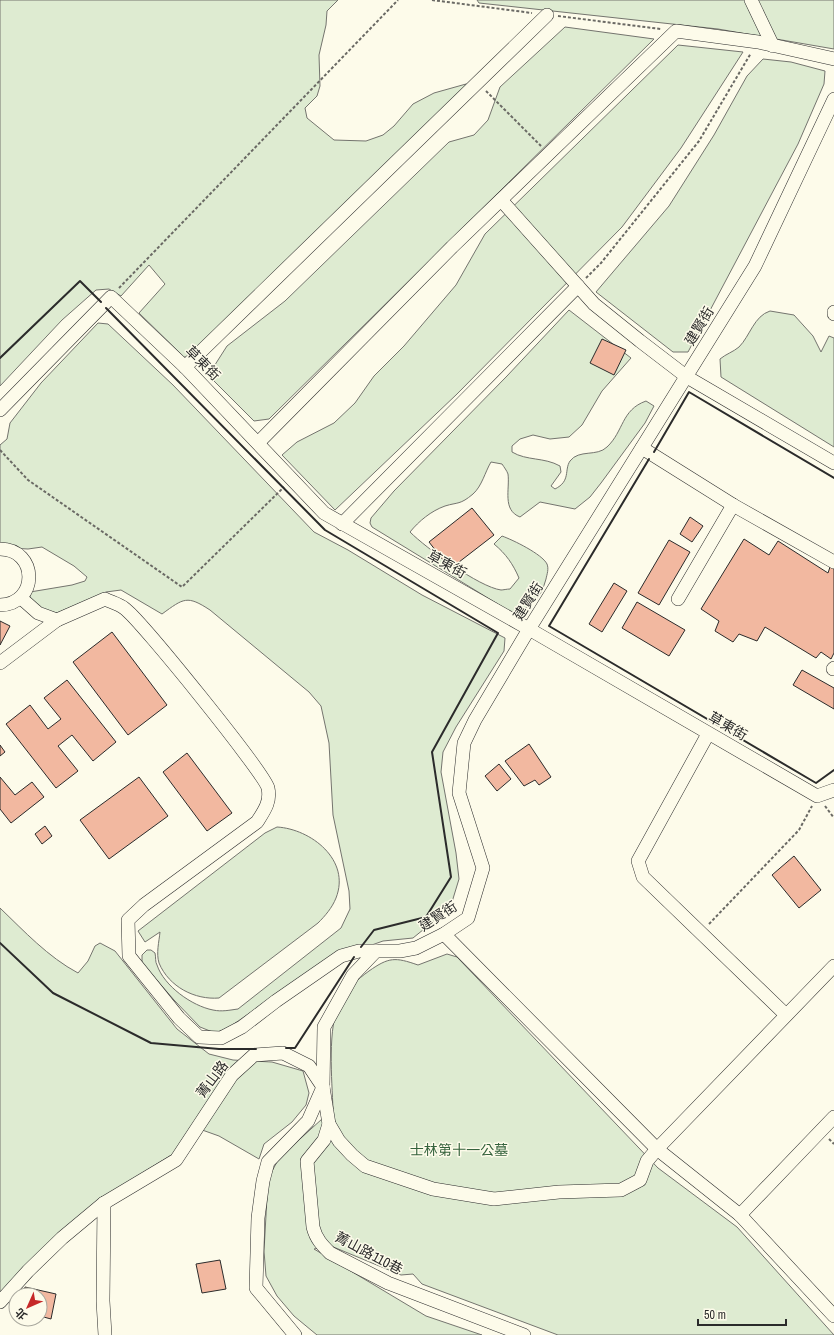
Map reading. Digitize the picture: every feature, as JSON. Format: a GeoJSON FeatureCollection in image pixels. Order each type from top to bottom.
{"type":"FeatureCollection","features":[{"type":"Feature","properties":{"kind":"street"},"geometry":{"type":"LineString","coordinates":[[751,0],[773,46]]}},
{"type":"Feature","properties":{"kind":"street"},"geometry":{"type":"LineString","coordinates":[[185,367],[547,15]]}},
{"type":"Feature","properties":{"kind":"street"},"geometry":{"type":"LineString","coordinates":[[258,443],[501,200],[676,31],[758,42],[834,59]]}},
{"type":"Feature","properties":{"kind":"street","name":"建賢街"},"geometry":{"type":"LineString","coordinates":[[57,620],[105,600],[124,608],[145,629],[250,760],[268,787],[268,804],[257,822],[144,905],[128,920],[129,956],[179,1018],[199,1037],[221,1038],[242,1027],[276,1001],[341,956],[359,951],[400,951],[416,948],[444,934],[468,918],[483,868],[459,793],[464,743],[475,720],[529,629],[755,266],[834,99]]}},
{"type":"Feature","properties":{"kind":"street"},"geometry":{"type":"LineString","coordinates":[[501,200],[594,304],[687,377],[834,463]]}},
{"type":"Feature","properties":{"kind":"street"},"geometry":{"type":"LineString","coordinates":[[342,524],[578,286]]}},
{"type":"Feature","properties":{"kind":"street","name":"草東街"},"geometry":{"type":"LineString","coordinates":[[111,297],[185,367],[324,513],[529,629],[817,796]]}},
{"type":"Feature","properties":{"kind":"street"},"geometry":{"type":"LineString","coordinates":[[0,410],[111,297]]}},
{"type":"Feature","properties":{"kind":"street"},"geometry":{"type":"LineString","coordinates":[[642,448],[732,505],[834,562]]}},
{"type":"Feature","properties":{"kind":"street"},"geometry":{"type":"LineString","coordinates":[[678,599],[732,505]]}},
{"type":"Feature","properties":{"kind":"street"},"geometry":{"type":"LineString","coordinates":[[0,549],[13,551],[22,558],[28,567],[30,578],[27,589],[21,598],[12,604],[0,605]]}},
{"type":"Feature","properties":{"kind":"street"},"geometry":{"type":"LineString","coordinates":[[21,598],[38,613],[57,620]]}},
{"type":"Feature","properties":{"kind":"street"},"geometry":{"type":"LineString","coordinates":[[0,663],[57,620]]}},
{"type":"Feature","properties":{"kind":"street"},"geometry":{"type":"LineString","coordinates":[[708,734],[638,861],[643,877],[786,1015]]}},
{"type":"Feature","properties":{"kind":"street"},"geometry":{"type":"LineString","coordinates":[[817,796],[834,790]]}},
{"type":"Feature","properties":{"kind":"street"},"geometry":{"type":"LineString","coordinates":[[444,934],[657,1149],[740,1215],[834,1316]]}},
{"type":"Feature","properties":{"kind":"street"},"geometry":{"type":"LineString","coordinates":[[376,951],[353,975],[324,1027],[323,1087],[329,1124],[339,1141],[365,1166],[433,1189],[494,1199],[559,1192],[621,1190],[640,1180],[647,1161],[657,1149],[834,966]]}},
{"type":"Feature","properties":{"kind":"street","name":"菁山路"},"geometry":{"type":"LineString","coordinates":[[0,1302],[56,1243],[104,1203],[176,1160],[232,1075],[254,1055],[283,1053],[309,1066],[323,1087]]}},
{"type":"Feature","properties":{"kind":"street"},"geometry":{"type":"LineString","coordinates":[[295,1335],[256,1288],[258,1218],[263,1181],[268,1162],[308,1121],[323,1087]]}},
{"type":"Feature","properties":{"kind":"street"},"geometry":{"type":"LineString","coordinates":[[740,1215],[834,1117]]}},
{"type":"Feature","properties":{"kind":"street","name":"菁山路110巷"},"geometry":{"type":"LineString","coordinates":[[329,1124],[324,1140],[307,1161],[313,1228],[316,1238],[330,1253],[388,1283],[524,1335]]}},
{"type":"Feature","properties":{"kind":"street"},"geometry":{"type":"LineString","coordinates":[[104,1203],[103,1301],[105,1335]]}},
{"type":"Feature","properties":{"kind":"path"},"geometry":{"type":"LineString","coordinates":[[111,297],[398,0]]}},
{"type":"Feature","properties":{"kind":"path"},"geometry":{"type":"LineString","coordinates":[[578,286],[601,263],[699,141],[758,42]]}},
{"type":"Feature","properties":{"kind":"path"},"geometry":{"type":"LineString","coordinates":[[478,83],[548,154]]}},
{"type":"Feature","properties":{"kind":"path"},"geometry":{"type":"LineString","coordinates":[[0,450],[28,480],[182,587],[292,479]]}},
{"type":"Feature","properties":{"kind":"path"},"geometry":{"type":"LineString","coordinates":[[700,933],[799,830],[817,796]]}},
{"type":"Feature","properties":{"kind":"green space"},"geometry":{"type":"Polygon","coordinates":[[[0,0],[338,0],[327,11],[326,25],[319,55],[320,86],[317,96],[305,108],[307,118],[334,140],[366,141],[383,135],[394,126],[413,104],[434,93],[466,84],[470,86],[190,357],[184,357],[139,313],[165,284],[149,265],[121,296],[109,289],[96,290],[62,320],[0,386],[0,0]]]}},
{"type":"Feature","properties":{"kind":"green space"},"geometry":{"type":"Polygon","coordinates":[[[477,0],[834,0],[834,49],[718,29],[479,3],[477,0]]]}},
{"type":"Feature","properties":{"kind":"green space"},"geometry":{"type":"Polygon","coordinates":[[[565,27],[654,39],[269,419],[254,421],[214,381],[211,371],[227,346],[285,301],[449,142],[474,135],[488,120],[500,87],[565,27]]]}},
{"type":"Feature","properties":{"kind":"green space"},"geometry":{"type":"Polygon","coordinates":[[[678,45],[743,52],[681,148],[622,227],[457,394],[335,510],[282,455],[297,442],[334,423],[355,403],[374,376],[404,346],[456,285],[485,234],[678,45]]]}},
{"type":"Feature","properties":{"kind":"green space"},"geometry":{"type":"Polygon","coordinates":[[[763,59],[791,62],[825,71],[824,84],[798,144],[688,352],[673,352],[596,292],[669,206],[714,135],[747,76],[763,59]]]}},
{"type":"Feature","properties":{"kind":"green space"},"geometry":{"type":"Polygon","coordinates":[[[569,310],[631,358],[602,391],[582,425],[569,437],[550,439],[533,435],[520,439],[512,446],[512,452],[524,457],[548,461],[560,466],[561,472],[551,486],[555,489],[563,483],[568,464],[574,457],[598,452],[607,447],[613,441],[627,415],[638,405],[646,401],[654,406],[645,423],[590,497],[575,509],[540,502],[520,517],[514,514],[508,498],[508,474],[502,464],[491,462],[481,483],[469,498],[462,502],[445,506],[435,511],[421,520],[410,532],[440,557],[467,575],[491,587],[501,590],[510,589],[519,578],[509,560],[494,544],[502,536],[520,544],[539,556],[547,564],[548,568],[544,586],[535,601],[526,608],[514,614],[372,527],[370,523],[371,518],[394,491],[507,376],[569,310]]]}},
{"type":"Feature","properties":{"kind":"green space"},"geometry":{"type":"Polygon","coordinates":[[[770,311],[794,315],[813,336],[821,352],[829,336],[834,338],[834,447],[721,377],[720,359],[739,347],[760,317],[770,311]]]}},
{"type":"Feature","properties":{"kind":"green space"},"geometry":{"type":"Polygon","coordinates":[[[98,323],[108,324],[173,385],[314,532],[348,550],[422,595],[505,638],[504,651],[456,727],[443,752],[441,772],[456,853],[459,879],[452,902],[440,916],[413,938],[383,941],[324,962],[228,1028],[215,1033],[200,1027],[174,1000],[142,963],[142,955],[147,950],[151,950],[155,953],[156,964],[161,973],[172,987],[188,1000],[213,1010],[220,1011],[238,1009],[341,928],[350,909],[349,891],[333,815],[329,743],[321,706],[309,692],[210,610],[196,602],[186,600],[162,614],[121,590],[106,592],[57,613],[44,610],[30,600],[30,592],[72,585],[85,581],[87,577],[74,566],[42,547],[28,549],[10,548],[0,545],[0,445],[7,439],[10,423],[41,383],[98,323]]]}},
{"type":"Feature","properties":{"kind":"green space"},"geometry":{"type":"Polygon","coordinates":[[[277,827],[290,829],[303,834],[315,840],[325,849],[333,859],[338,871],[339,884],[336,898],[326,915],[318,923],[219,998],[201,997],[184,990],[169,979],[159,963],[158,951],[160,932],[145,942],[138,931],[265,833],[277,827]]]}},
{"type":"Feature","properties":{"kind":"green space"},"geometry":{"type":"Polygon","coordinates":[[[0,908],[46,951],[67,967],[78,973],[88,961],[95,946],[100,943],[115,951],[177,1029],[209,1054],[233,1060],[272,1062],[303,1071],[309,1093],[306,1105],[292,1122],[264,1144],[259,1159],[219,1136],[191,1126],[173,1154],[102,1198],[0,1296],[0,908]]]}},
{"type":"Feature","properties":{"kind":"green space","name":"士林第十一公墓"},"geometry":{"type":"Polygon","coordinates":[[[447,954],[457,957],[658,1168],[737,1227],[834,1335],[558,1335],[422,1284],[413,1274],[401,1275],[331,1246],[314,1249],[426,1316],[482,1335],[317,1335],[294,1316],[277,1296],[266,1276],[264,1251],[268,1179],[279,1158],[333,1109],[331,1054],[333,1025],[340,1002],[357,981],[382,963],[398,960],[418,965],[447,954]]]}},
{"type":"Feature","properties":{"kind":"building"},"geometry":{"type":"Polygon","coordinates":[[[602,339],[626,350],[614,375],[590,363],[602,339]]]}},
{"type":"Feature","properties":{"kind":"building"},"geometry":{"type":"Polygon","coordinates":[[[472,508],[494,535],[450,569],[429,542],[472,508]]]}},
{"type":"Feature","properties":{"kind":"building"},"geometry":{"type":"Polygon","coordinates":[[[690,517],[703,526],[692,542],[680,534],[690,517]]]}},
{"type":"Feature","properties":{"kind":"building"},"geometry":{"type":"Polygon","coordinates":[[[744,539],[769,555],[778,541],[828,573],[830,567],[834,569],[834,653],[831,659],[821,652],[816,658],[765,627],[757,641],[739,634],[733,642],[715,631],[719,621],[701,609],[744,539]]]}},
{"type":"Feature","properties":{"kind":"building"},"geometry":{"type":"Polygon","coordinates":[[[669,540],[690,552],[659,605],[638,593],[669,540]]]}},
{"type":"Feature","properties":{"kind":"building"},"geometry":{"type":"Polygon","coordinates":[[[614,583],[627,591],[602,632],[589,624],[614,583]]]}},
{"type":"Feature","properties":{"kind":"building"},"geometry":{"type":"Polygon","coordinates":[[[637,602],[685,630],[669,656],[622,628],[637,602]]]}},
{"type":"Feature","properties":{"kind":"building"},"geometry":{"type":"Polygon","coordinates":[[[0,621],[10,626],[0,645],[0,621]]]}},
{"type":"Feature","properties":{"kind":"building"},"geometry":{"type":"Polygon","coordinates":[[[112,632],[167,705],[128,735],[73,662],[112,632]]]}},
{"type":"Feature","properties":{"kind":"building"},"geometry":{"type":"Polygon","coordinates":[[[802,670],[834,688],[834,709],[793,685],[802,670]]]}},
{"type":"Feature","properties":{"kind":"building"},"geometry":{"type":"Polygon","coordinates":[[[67,680],[116,742],[93,761],[72,735],[58,746],[78,771],[56,788],[6,724],[30,705],[48,729],[61,719],[44,698],[67,680]]]}},
{"type":"Feature","properties":{"kind":"building"},"geometry":{"type":"Polygon","coordinates":[[[529,744],[551,777],[539,785],[535,780],[524,786],[505,761],[529,744]]]}},
{"type":"Feature","properties":{"kind":"building"},"geometry":{"type":"Polygon","coordinates":[[[0,745],[5,752],[0,756],[0,745]]]}},
{"type":"Feature","properties":{"kind":"building"},"geometry":{"type":"Polygon","coordinates":[[[187,753],[232,813],[207,831],[163,772],[187,753]]]}},
{"type":"Feature","properties":{"kind":"building"},"geometry":{"type":"Polygon","coordinates":[[[499,764],[511,779],[497,791],[485,776],[499,764]]]}},
{"type":"Feature","properties":{"kind":"building"},"geometry":{"type":"Polygon","coordinates":[[[0,777],[15,795],[32,782],[44,797],[11,823],[0,809],[0,777]]]}},
{"type":"Feature","properties":{"kind":"building"},"geometry":{"type":"Polygon","coordinates":[[[139,777],[168,816],[109,859],[80,820],[139,777]]]}},
{"type":"Feature","properties":{"kind":"building"},"geometry":{"type":"Polygon","coordinates":[[[45,826],[52,836],[42,844],[35,834],[45,826]]]}},
{"type":"Feature","properties":{"kind":"building"},"geometry":{"type":"Polygon","coordinates":[[[794,856],[821,890],[799,908],[772,875],[794,856]]]}},
{"type":"Feature","properties":{"kind":"building"},"geometry":{"type":"Polygon","coordinates":[[[220,1260],[226,1289],[202,1293],[196,1264],[220,1260]]]}},
{"type":"Feature","properties":{"kind":"building"},"geometry":{"type":"Polygon","coordinates":[[[48,1292],[56,1294],[51,1319],[48,1318],[48,1292]]]}},
{"type":"Feature","properties":{"kind":"wall"},"geometry":{"type":"LineString","coordinates":[[0,358],[80,281],[101,302]]}},
{"type":"Feature","properties":{"kind":"wall"},"geometry":{"type":"LineString","coordinates":[[106,308],[325,530],[498,633],[432,752],[451,877],[426,917],[374,930],[361,947]]}},
{"type":"Feature","properties":{"kind":"wall"},"geometry":{"type":"LineString","coordinates":[[654,452],[689,392],[834,478]]}},
{"type":"Feature","properties":{"kind":"wall"},"geometry":{"type":"LineString","coordinates":[[649,459],[549,626],[816,783],[834,770]]}},
{"type":"Feature","properties":{"kind":"wall"},"geometry":{"type":"LineString","coordinates":[[0,943],[53,993],[151,1043],[219,1049],[256,1049]]}},
{"type":"Feature","properties":{"kind":"wall"},"geometry":{"type":"LineString","coordinates":[[286,1048],[295,1048],[354,957]]}}]}
